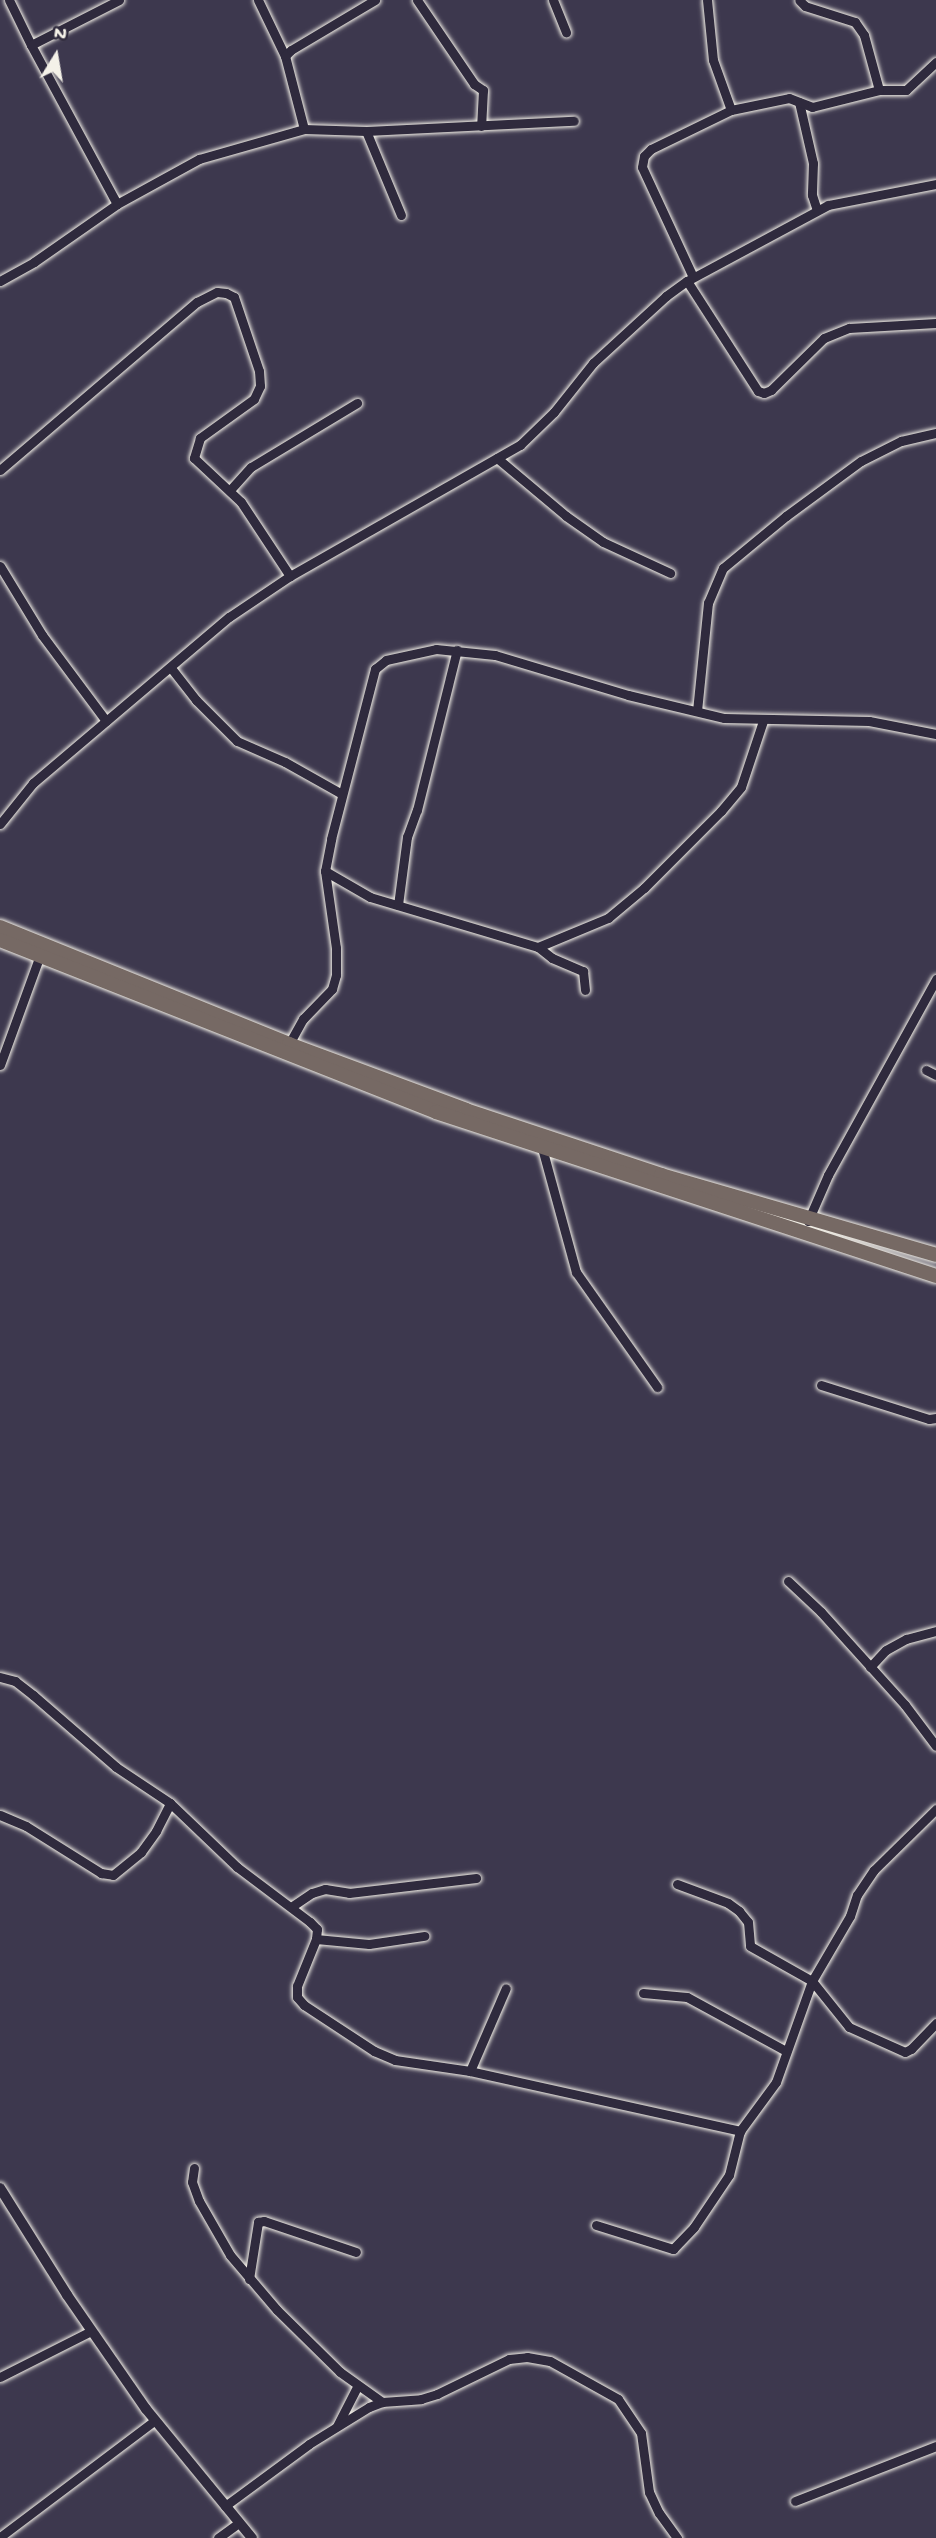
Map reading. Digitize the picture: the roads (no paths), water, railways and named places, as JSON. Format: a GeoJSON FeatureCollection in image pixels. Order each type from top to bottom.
{"type":"FeatureCollection","features":[{"type":"Feature","properties":{"kind":"main road"},"geometry":{"type":"LineString","coordinates":[[0,927],[436,1112],[542,1148],[806,1225],[888,1239],[936,1255]]}},
{"type":"Feature","properties":{"kind":"main road"},"geometry":{"type":"LineString","coordinates":[[0,940],[532,1132],[806,1225],[936,1276]]}},
{"type":"Feature","properties":{"kind":"street"},"geometry":{"type":"LineString","coordinates":[[32,45],[119,0]]}},
{"type":"Feature","properties":{"kind":"street"},"geometry":{"type":"LineString","coordinates":[[258,0],[285,57],[304,129]]}},
{"type":"Feature","properties":{"kind":"street"},"geometry":{"type":"LineString","coordinates":[[285,57],[291,50],[375,0]]}},
{"type":"Feature","properties":{"kind":"street"},"geometry":{"type":"LineString","coordinates":[[417,0],[474,85],[483,90],[481,126]]}},
{"type":"Feature","properties":{"kind":"street"},"geometry":{"type":"LineString","coordinates":[[553,0],[566,32]]}},
{"type":"Feature","properties":{"kind":"street"},"geometry":{"type":"LineString","coordinates":[[707,0],[713,60],[731,110]]}},
{"type":"Feature","properties":{"kind":"street"},"geometry":{"type":"LineString","coordinates":[[799,0],[805,6],[855,22],[864,35],[879,90]]}},
{"type":"Feature","properties":{"kind":"street"},"geometry":{"type":"LineString","coordinates":[[0,10],[10,1],[117,204]]}},
{"type":"Feature","properties":{"kind":"street"},"geometry":{"type":"LineString","coordinates":[[936,62],[906,90],[879,90],[812,107],[789,98],[731,110],[651,149],[644,156],[642,167],[690,279],[758,391],[764,394],[824,338],[849,328],[936,323]]}},
{"type":"Feature","properties":{"kind":"street"},"geometry":{"type":"LineString","coordinates":[[799,102],[813,163],[812,195],[817,210]]}},
{"type":"Feature","properties":{"kind":"street"},"geometry":{"type":"LineString","coordinates":[[0,281],[34,262],[117,204],[199,159],[304,129],[366,131],[574,121]]}},
{"type":"Feature","properties":{"kind":"street"},"geometry":{"type":"LineString","coordinates":[[366,131],[401,215]]}},
{"type":"Feature","properties":{"kind":"street"},"geometry":{"type":"LineString","coordinates":[[0,824],[33,783],[229,617],[290,576],[497,458],[535,433],[593,363],[666,296],[690,279],[817,210],[853,198],[936,184]]}},
{"type":"Feature","properties":{"kind":"street"},"geometry":{"type":"LineString","coordinates":[[0,470],[197,302],[217,292],[234,298],[259,372],[260,386],[254,399],[200,438],[194,458],[230,490],[290,576]]}},
{"type":"Feature","properties":{"kind":"street"},"geometry":{"type":"LineString","coordinates":[[230,490],[261,460],[356,403]]}},
{"type":"Feature","properties":{"kind":"street"},"geometry":{"type":"LineString","coordinates":[[697,711],[708,603],[723,568],[777,522],[861,461],[901,441],[936,433]]}},
{"type":"Feature","properties":{"kind":"street"},"geometry":{"type":"LineString","coordinates":[[497,458],[566,516],[603,542],[670,573]]}},
{"type":"Feature","properties":{"kind":"street"},"geometry":{"type":"LineString","coordinates":[[0,566],[43,635],[106,721]]}},
{"type":"Feature","properties":{"kind":"street"},"geometry":{"type":"LineString","coordinates":[[289,1044],[303,1019],[332,989],[336,975],[336,948],[325,871],[375,668],[386,660],[436,649],[495,655],[628,695],[723,718],[869,721],[936,734]]}},
{"type":"Feature","properties":{"kind":"street"},"geometry":{"type":"LineString","coordinates":[[397,905],[407,837],[417,810],[457,650]]}},
{"type":"Feature","properties":{"kind":"street"},"geometry":{"type":"LineString","coordinates":[[171,668],[196,700],[237,741],[285,762],[342,794]]}},
{"type":"Feature","properties":{"kind":"street"},"geometry":{"type":"LineString","coordinates":[[538,947],[608,918],[644,888],[721,811],[741,787],[763,720]]}},
{"type":"Feature","properties":{"kind":"street"},"geometry":{"type":"LineString","coordinates":[[325,871],[370,897],[538,947],[552,958],[583,971],[585,990]]}},
{"type":"Feature","properties":{"kind":"street"},"geometry":{"type":"LineString","coordinates":[[0,1065],[40,955]]}},
{"type":"Feature","properties":{"kind":"street"},"geometry":{"type":"LineString","coordinates":[[806,1225],[828,1175],[936,979]]}},
{"type":"Feature","properties":{"kind":"street"},"geometry":{"type":"LineString","coordinates":[[926,1070],[936,1076]]}},
{"type":"Feature","properties":{"kind":"street"},"geometry":{"type":"LineString","coordinates":[[542,1148],[576,1272],[657,1387]]}},
{"type":"Feature","properties":{"kind":"street"},"geometry":{"type":"LineString","coordinates":[[821,1385],[929,1419],[936,1418]]}},
{"type":"Feature","properties":{"kind":"street"},"geometry":{"type":"LineString","coordinates":[[788,1581],[870,1667],[936,1746]]}},
{"type":"Feature","properties":{"kind":"street"},"geometry":{"type":"LineString","coordinates":[[870,1667],[886,1650],[906,1639],[936,1631]]}},
{"type":"Feature","properties":{"kind":"street"},"geometry":{"type":"LineString","coordinates":[[0,1676],[15,1681],[116,1767],[170,1803],[237,1867],[317,1929],[297,1986],[297,1997],[303,2005],[374,2051],[395,2060],[470,2071],[740,2131]]}},
{"type":"Feature","properties":{"kind":"street"},"geometry":{"type":"LineString","coordinates":[[0,1815],[26,1826],[101,1873],[113,1875],[141,1852],[170,1803]]}},
{"type":"Feature","properties":{"kind":"street"},"geometry":{"type":"LineString","coordinates":[[596,2225],[667,2248],[676,2247],[720,2192],[729,2175],[740,2131],[776,2082],[812,1980],[850,1916],[857,1895],[874,1870],[936,1809]]}},
{"type":"Feature","properties":{"kind":"street"},"geometry":{"type":"LineString","coordinates":[[291,1907],[312,1892],[325,1889],[349,1893],[476,1878]]}},
{"type":"Feature","properties":{"kind":"street"},"geometry":{"type":"LineString","coordinates":[[677,1884],[728,1903],[748,1922],[750,1946],[812,1980],[849,2027],[893,2049],[911,2049],[936,2023]]}},
{"type":"Feature","properties":{"kind":"street"},"geometry":{"type":"LineString","coordinates":[[316,1938],[369,1944],[424,1937]]}},
{"type":"Feature","properties":{"kind":"street"},"geometry":{"type":"LineString","coordinates":[[470,2071],[506,1988]]}},
{"type":"Feature","properties":{"kind":"street"},"geometry":{"type":"LineString","coordinates":[[643,1993],[687,1997],[786,2051]]}},
{"type":"Feature","properties":{"kind":"street"},"geometry":{"type":"LineString","coordinates":[[194,2168],[191,2182],[199,2202],[230,2255],[249,2279],[357,2387],[382,2402]]}},
{"type":"Feature","properties":{"kind":"street"},"geometry":{"type":"LineString","coordinates":[[0,2188],[91,2330],[155,2420],[252,2538]]}},
{"type":"Feature","properties":{"kind":"street"},"geometry":{"type":"LineString","coordinates":[[249,2279],[258,2222],[264,2221],[356,2252]]}},
{"type":"Feature","properties":{"kind":"street"},"geometry":{"type":"LineString","coordinates":[[0,2377],[91,2330]]}},
{"type":"Feature","properties":{"kind":"street"},"geometry":{"type":"LineString","coordinates":[[225,2506],[337,2426],[382,2402],[421,2399],[509,2359],[527,2357],[551,2361],[587,2384],[600,2386],[618,2399],[641,2433],[649,2492],[659,2513],[677,2538]]}},
{"type":"Feature","properties":{"kind":"street"},"geometry":{"type":"LineString","coordinates":[[337,2426],[357,2387]]}},
{"type":"Feature","properties":{"kind":"street"},"geometry":{"type":"LineString","coordinates":[[0,2537],[155,2420]]}},
{"type":"Feature","properties":{"kind":"street"},"geometry":{"type":"LineString","coordinates":[[795,2501],[936,2446]]}},
{"type":"Feature","properties":{"kind":"street"},"geometry":{"type":"LineString","coordinates":[[218,2538],[239,2523]]}}]}
